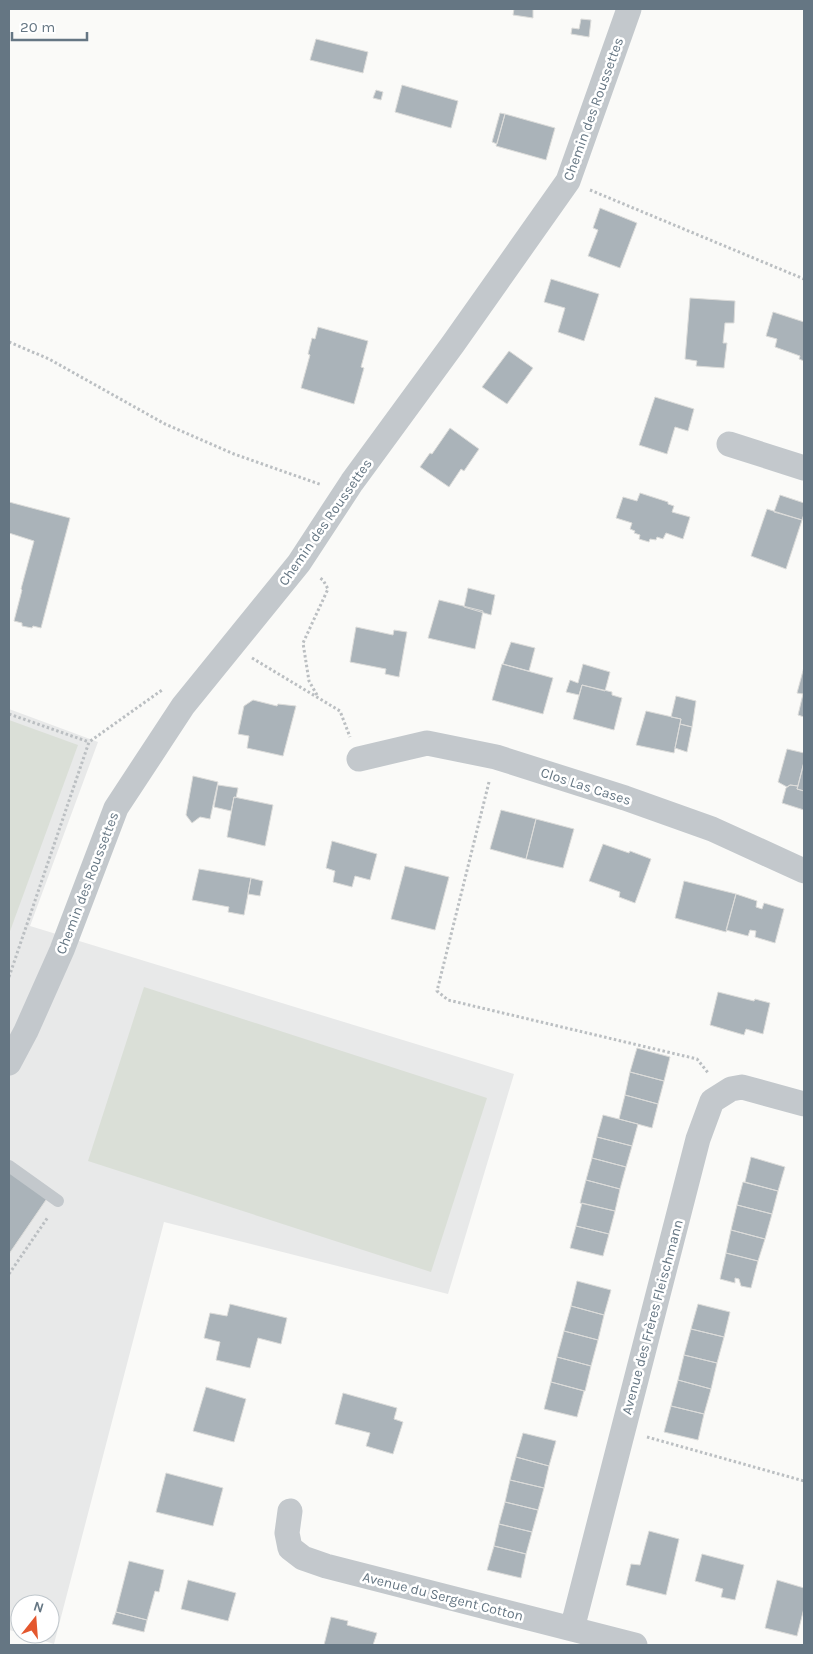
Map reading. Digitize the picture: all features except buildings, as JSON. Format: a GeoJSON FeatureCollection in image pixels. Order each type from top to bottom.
{"type":"FeatureCollection","features":[{"type":"Feature","properties":{"kind":"street","name":"Chemin des Roussettes"},"geometry":{"type":"LineString","coordinates":[[9,1063],[26,1031],[62,950],[116,808],[183,706],[299,563],[352,482],[453,344],[568,181],[629,9]]}},
{"type":"Feature","properties":{"kind":"street"},"geometry":{"type":"LineString","coordinates":[[729,444],[804,468]]}},
{"type":"Feature","properties":{"kind":"street","name":"Clos Las Cases"},"geometry":{"type":"LineString","coordinates":[[359,759],[427,743],[496,758],[625,798],[712,829],[804,871]]}},
{"type":"Feature","properties":{"kind":"street"},"geometry":{"type":"LineString","coordinates":[[723,1093],[742,1087],[804,1104]]}},
{"type":"Feature","properties":{"kind":"street","name":"Avenue des Frères Fleischmann"},"geometry":{"type":"LineString","coordinates":[[572,1629],[698,1139],[712,1101],[723,1093]]}},
{"type":"Feature","properties":{"kind":"street","name":"Avenue du Sergent Cotton"},"geometry":{"type":"LineString","coordinates":[[290,1511],[287,1533],[290,1548],[304,1558],[326,1566],[635,1645]]}},
{"type":"Feature","properties":{"kind":"lane"},"geometry":{"type":"LineString","coordinates":[[9,1166],[58,1201]]}},
{"type":"Feature","properties":{"kind":"path"},"geometry":{"type":"LineString","coordinates":[[568,181],[804,279]]}},
{"type":"Feature","properties":{"kind":"path"},"geometry":{"type":"LineString","coordinates":[[9,342],[49,359],[165,424],[234,454],[326,486]]}},
{"type":"Feature","properties":{"kind":"path"},"geometry":{"type":"LineString","coordinates":[[299,563],[323,580],[328,590],[304,643],[309,681],[318,697]]}},
{"type":"Feature","properties":{"kind":"path"},"geometry":{"type":"LineString","coordinates":[[232,646],[340,711],[359,759]]}},
{"type":"Feature","properties":{"kind":"path"},"geometry":{"type":"LineString","coordinates":[[9,714],[89,742]]}},
{"type":"Feature","properties":{"kind":"path"},"geometry":{"type":"LineString","coordinates":[[496,758],[436,991],[448,1000],[697,1059],[723,1093]]}},
{"type":"Feature","properties":{"kind":"path"},"geometry":{"type":"LineString","coordinates":[[9,1274],[58,1201]]}},
{"type":"Feature","properties":{"kind":"path"},"geometry":{"type":"LineString","coordinates":[[622,1430],[804,1481]]}},
{"type":"Feature","properties":{"kind":"shaded area"},"geometry":{"type":"Polygon","coordinates":[[[9,709],[98,742],[30,926],[514,1074],[448,1294],[164,1222],[60,1621],[60,1594],[10,1594],[9,1630],[9,709]]]}},
{"type":"Feature","properties":{"kind":"shaded area"},"geometry":{"type":"Polygon","coordinates":[[[9,720],[78,745],[9,934],[9,720]]]}},
{"type":"Feature","properties":{"kind":"shaded area"},"geometry":{"type":"Polygon","coordinates":[[[144,987],[487,1098],[431,1272],[88,1161],[144,987]]]}}]}
